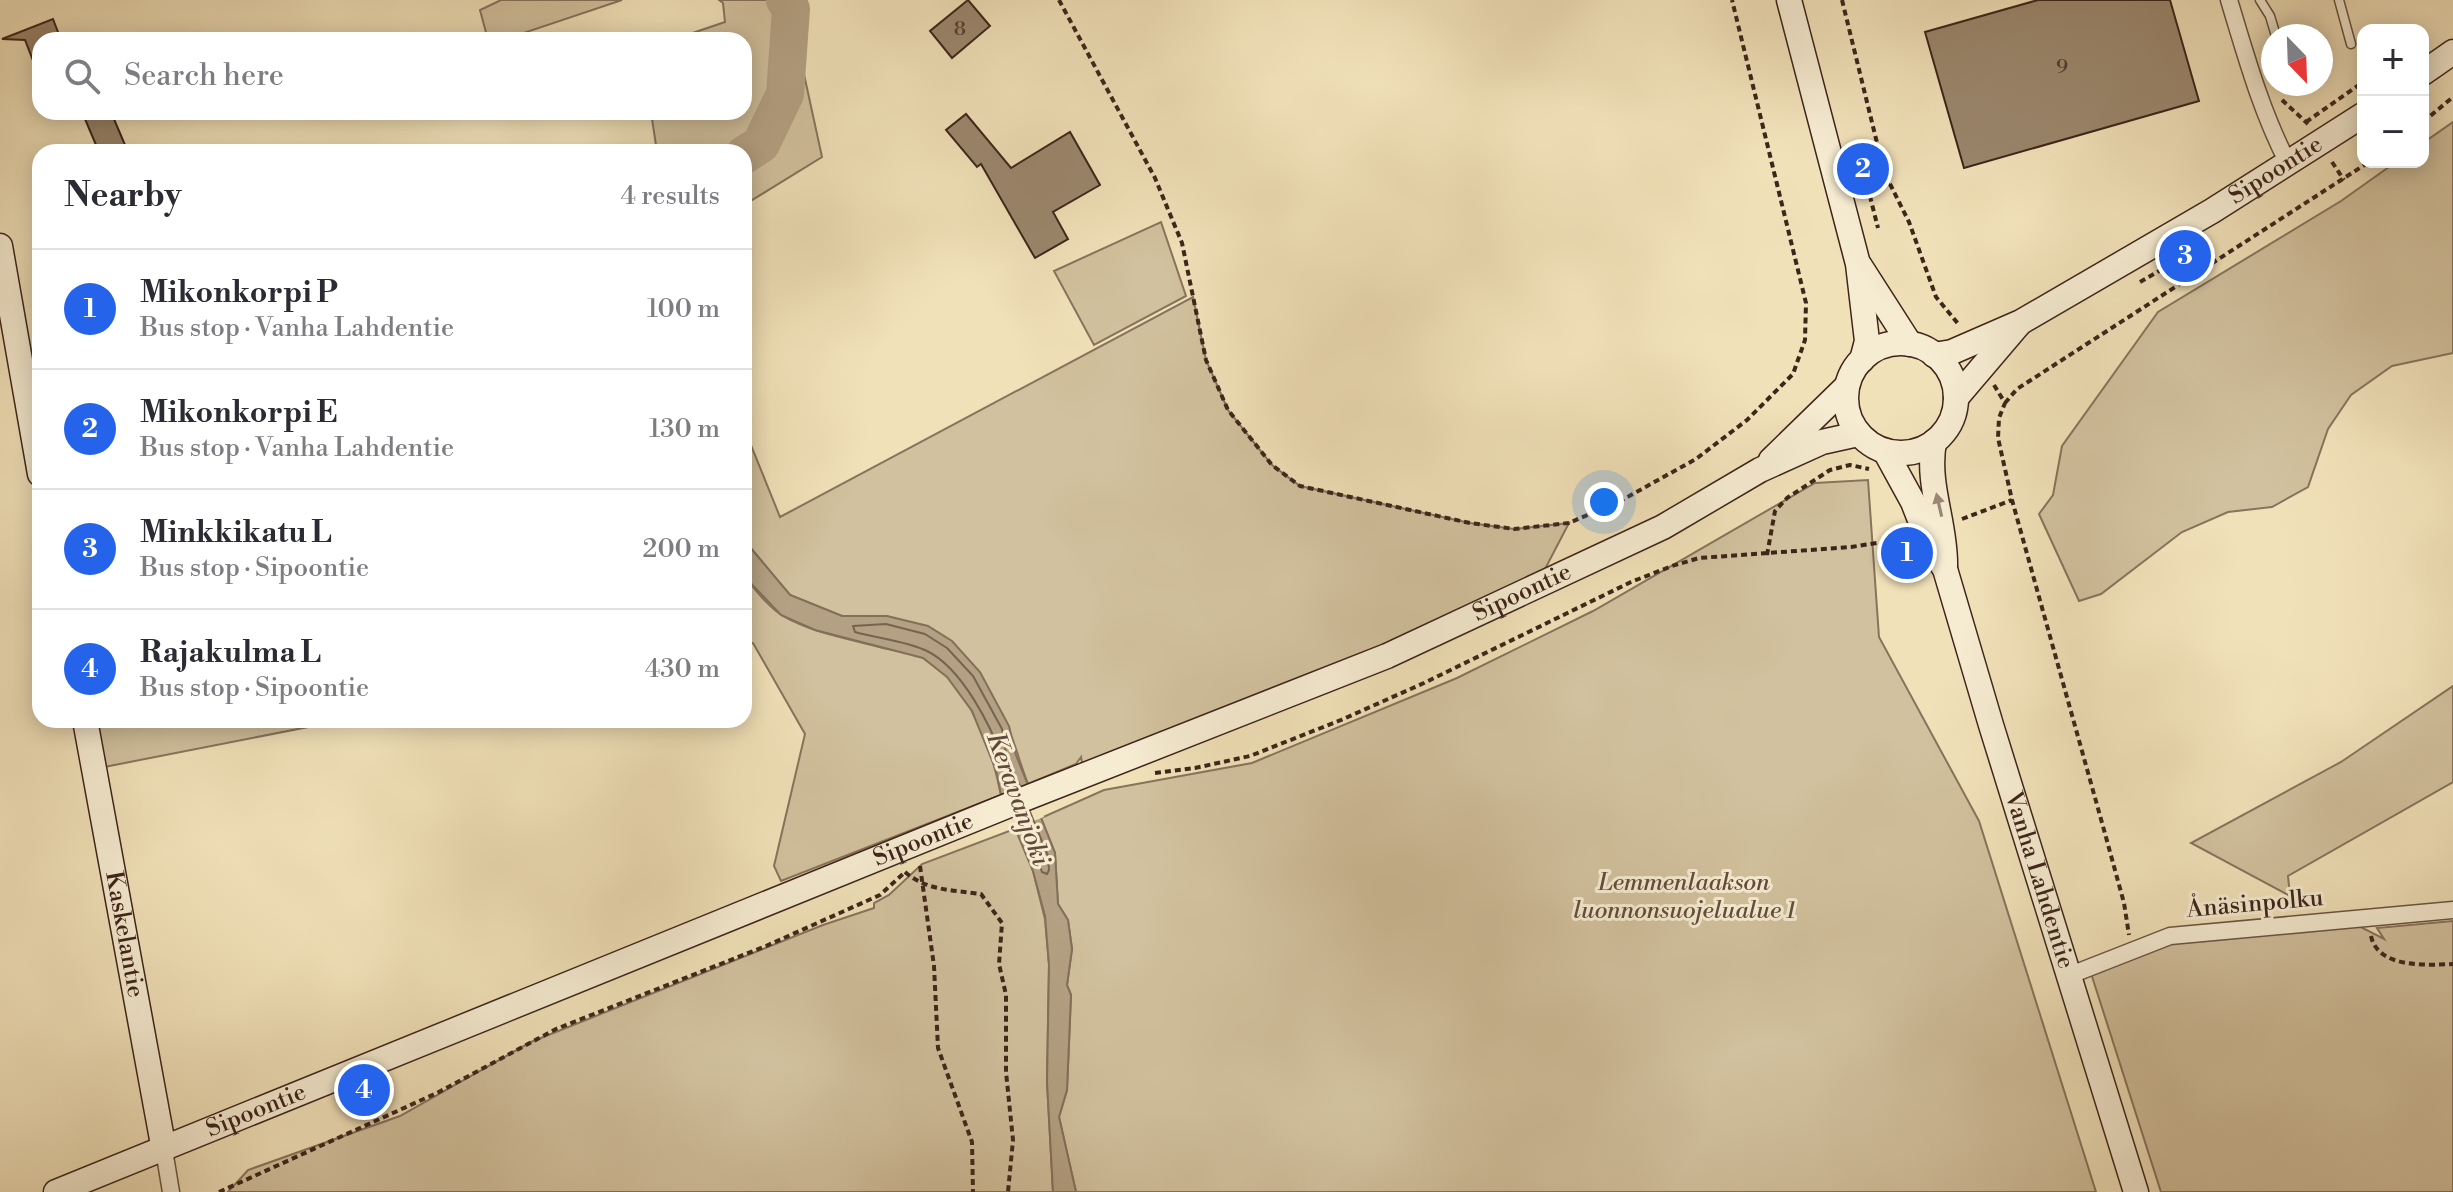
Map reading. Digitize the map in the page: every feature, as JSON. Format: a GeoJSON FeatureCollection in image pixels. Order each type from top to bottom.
{"type":"FeatureCollection","features":[{"type":"Feature","properties":{"kind":"main road"},"geometry":{"type":"LineString","coordinates":[[1789,0],[1858,264],[1867,341],[1862,360]]}},
{"type":"Feature","properties":{"kind":"main road"},"geometry":{"type":"LineString","coordinates":[[2429,69],[2453,52]]}},
{"type":"Feature","properties":{"kind":"main road","name":"Sipoontie"},"geometry":{"type":"LineString","coordinates":[[1934,355],[1972,344],[2021,322],[2288,163],[2313,132],[2357,117]]}},
{"type":"Feature","properties":{"kind":"main road"},"geometry":{"type":"LineString","coordinates":[[0,246],[8,346],[32,442]]}},
{"type":"Feature","properties":{"kind":"main road"},"geometry":{"type":"LineString","coordinates":[[1858,264],[1910,344]]}},
{"type":"Feature","properties":{"kind":"main road","name":"Sipoontie"},"geometry":{"type":"LineString","coordinates":[[1956,398],[2021,322]]}},
{"type":"Feature","properties":{"kind":"main road"},"geometry":{"type":"LineString","coordinates":[[1891,344],[1910,344],[1934,355],[1943,362],[1953,379],[1956,398],[1953,417],[1943,434],[1911,453],[1873,447],[1858,434],[1848,418],[1845,399],[1853,371],[1872,350],[1891,344]]}},
{"type":"Feature","properties":{"kind":"main road","name":"Sipoontie"},"geometry":{"type":"LineString","coordinates":[[1760,470],[1847,386]]}},
{"type":"Feature","properties":{"kind":"main road","name":"Sipoontie"},"geometry":{"type":"LineString","coordinates":[[56,1192],[1084,775],[1387,656],[1663,527],[1760,470],[1822,442],[1858,434]]}},
{"type":"Feature","properties":{"kind":"main road","name":"Vanha Lahdentie"},"geometry":{"type":"LineString","coordinates":[[1934,442],[1931,477],[1946,543],[1945,569]]}},
{"type":"Feature","properties":{"kind":"main road","name":"Vanha Lahdentie"},"geometry":{"type":"LineString","coordinates":[[1885,451],[1913,502],[1931,548],[1945,569],[2136,1192]]}},
{"type":"Feature","properties":{"kind":"main road","name":"Kaskelantie"},"geometry":{"type":"LineString","coordinates":[[86,728],[164,1150]]}},
{"type":"Feature","properties":{"kind":"street"},"geometry":{"type":"LineString","coordinates":[[2229,0],[2256,91],[2288,163]]}},
{"type":"Feature","properties":{"kind":"street","name":"Ånäsinpolku"},"geometry":{"type":"LineString","coordinates":[[2068,976],[2170,936],[2453,910]]}},
{"type":"Feature","properties":{"kind":"street"},"geometry":{"type":"LineString","coordinates":[[164,1150],[171,1192]]}},
{"type":"Feature","properties":{"kind":"lane"},"geometry":{"type":"LineString","coordinates":[[2260,0],[2272,24]]}},
{"type":"Feature","properties":{"kind":"lane"},"geometry":{"type":"LineString","coordinates":[[2339,0],[2351,44]]}},
{"type":"Feature","properties":{"kind":"path"},"geometry":{"type":"LineString","coordinates":[[1059,0],[1155,178],[1182,243],[1206,360],[1228,410],[1272,465],[1300,486],[1470,523],[1514,529],[1569,523],[1622,500],[1696,459],[1747,420],[1793,374],[1805,340],[1806,303],[1732,0]]}},
{"type":"Feature","properties":{"kind":"path"},"geometry":{"type":"LineString","coordinates":[[1842,0],[1890,184],[1909,222],[1936,297],[1966,332],[1972,344]]}},
{"type":"Feature","properties":{"kind":"path"},"geometry":{"type":"LineString","coordinates":[[2256,91],[2281,99],[2313,132],[2357,88]]}},
{"type":"Feature","properties":{"kind":"path"},"geometry":{"type":"LineString","coordinates":[[2429,117],[2453,97]]}},
{"type":"Feature","properties":{"kind":"path"},"geometry":{"type":"LineString","coordinates":[[1860,157],[1878,228]]}},
{"type":"Feature","properties":{"kind":"path"},"geometry":{"type":"LineString","coordinates":[[2131,949],[2124,903],[2012,500],[1998,438],[1999,418],[2005,403],[2017,389],[2360,168]]}},
{"type":"Feature","properties":{"kind":"path"},"geometry":{"type":"LineString","coordinates":[[1869,191],[1890,184]]}},
{"type":"Feature","properties":{"kind":"path"},"geometry":{"type":"LineString","coordinates":[[2140,282],[2197,249]]}},
{"type":"Feature","properties":{"kind":"path"},"geometry":{"type":"LineString","coordinates":[[1984,368],[2005,403]]}},
{"type":"Feature","properties":{"kind":"path"},"geometry":{"type":"LineString","coordinates":[[1767,555],[1775,511],[1787,498],[1830,470],[1850,465],[1869,469],[1876,475]]}},
{"type":"Feature","properties":{"kind":"path"},"geometry":{"type":"LineString","coordinates":[[1955,521],[2012,500]]}},
{"type":"Feature","properties":{"kind":"path"},"geometry":{"type":"LineString","coordinates":[[1144,774],[1195,768],[1250,756],[1276,746],[1424,683],[1631,582],[1672,566],[1699,558],[1767,555],[1896,540]]}},
{"type":"Feature","properties":{"kind":"path"},"geometry":{"type":"LineString","coordinates":[[219,1192],[437,1093],[556,1029],[766,946],[880,895],[919,859],[934,966],[938,1048],[972,1142],[973,1192]]}},
{"type":"Feature","properties":{"kind":"path"},"geometry":{"type":"LineString","coordinates":[[905,872],[933,889],[981,894],[1002,923],[999,964],[1006,995],[1006,1072],[1013,1140],[1008,1192]]}},
{"type":"Feature","properties":{"kind":"path"},"geometry":{"type":"LineString","coordinates":[[2368,918],[2373,943],[2392,959],[2420,965],[2453,964]]}},
{"type":"Feature","properties":{"kind":"green space"},"geometry":{"type":"Polygon","coordinates":[[[501,0],[622,0],[527,32],[486,32],[480,10],[501,0]]]}},
{"type":"Feature","properties":{"kind":"green space"},"geometry":{"type":"Polygon","coordinates":[[[719,0],[780,0],[786,10],[780,93],[757,140],[751,144],[656,144],[652,120],[752,120],[752,32],[696,32],[725,22],[723,3],[719,0]]]}},
{"type":"Feature","properties":{"kind":"green space"},"geometry":{"type":"Polygon","coordinates":[[[797,42],[822,157],[752,200],[752,154],[764,146],[790,95],[797,42]]]}},
{"type":"Feature","properties":{"kind":"green space"},"geometry":{"type":"Polygon","coordinates":[[[2453,122],[2453,353],[2392,366],[2351,395],[2328,429],[2308,487],[2272,507],[2228,512],[2182,532],[2101,594],[2079,601],[2039,514],[2053,495],[2062,446],[2158,312],[2341,201],[2388,168],[2429,168],[2429,139],[2453,122]]]}},
{"type":"Feature","properties":{"kind":"green space"},"geometry":{"type":"Polygon","coordinates":[[[1161,222],[1186,296],[1094,345],[1054,271],[1161,222]]]}},
{"type":"Feature","properties":{"kind":"green space"},"geometry":{"type":"Polygon","coordinates":[[[1193,297],[1206,360],[1228,410],[1272,465],[1300,486],[1470,523],[1514,529],[1569,523],[1544,571],[1390,641],[1387,656],[1084,775],[1081,757],[1076,764],[1028,784],[999,709],[887,616],[842,616],[790,595],[752,550],[752,448],[780,517],[1193,297]]]}},
{"type":"Feature","properties":{"kind":"green space","name":"Lemmenlaakson luonnonsuojelualue 1"},"geometry":{"type":"Polygon","coordinates":[[[1868,480],[1879,637],[1979,821],[2096,1192],[1076,1192],[1059,1117],[1067,1090],[1071,995],[1067,985],[1072,949],[1068,920],[1058,904],[1055,853],[1041,818],[1104,790],[1252,763],[1457,678],[1593,611],[1815,483],[1868,480]]]}},
{"type":"Feature","properties":{"kind":"green space"},"geometry":{"type":"Polygon","coordinates":[[[752,586],[772,608],[794,622],[924,658],[953,683],[976,718],[1001,795],[781,881],[774,866],[805,734],[753,643],[752,586]]]}},
{"type":"Feature","properties":{"kind":"green space"},"geometry":{"type":"Polygon","coordinates":[[[2453,686],[2453,782],[2288,876],[2290,896],[2191,843],[2341,762],[2453,686]]]}},
{"type":"Feature","properties":{"kind":"green space"},"geometry":{"type":"Polygon","coordinates":[[[86,728],[303,728],[94,769],[86,728]]]}},
{"type":"Feature","properties":{"kind":"green space"},"geometry":{"type":"Polygon","coordinates":[[[1017,828],[1033,871],[1045,919],[1049,965],[1047,1082],[1053,1192],[228,1192],[248,1170],[400,1116],[531,1042],[823,925],[874,908],[874,903],[889,895],[922,864],[1017,828]]]}},
{"type":"Feature","properties":{"kind":"green space"},"geometry":{"type":"Polygon","coordinates":[[[2347,920],[2384,939],[2377,928],[2453,921],[2453,1192],[2161,1192],[2089,967],[2131,949],[2347,920]]]}},
{"type":"Feature","properties":{"kind":"water"},"geometry":{"type":"Polygon","coordinates":[[[752,550],[790,595],[842,616],[887,616],[928,626],[952,641],[980,672],[1009,726],[1016,755],[1055,853],[1058,904],[1068,920],[1072,949],[1067,985],[1071,995],[1067,1090],[1059,1117],[1076,1192],[1053,1192],[1047,1082],[1049,965],[1045,916],[1033,871],[1001,795],[996,770],[972,711],[947,677],[923,658],[815,630],[781,615],[752,584],[752,550]]]}},
{"type":"Feature","properties":{"kind":"pier"},"geometry":{"type":"Polygon","coordinates":[[[1032,782],[1044,817],[1013,829],[997,796],[1032,782]]]}},
{"type":"Feature","properties":{"kind":"building"},"geometry":{"type":"Polygon","coordinates":[[[968,0],[990,26],[952,58],[930,31],[968,0]]]}},
{"type":"Feature","properties":{"kind":"building"},"geometry":{"type":"Polygon","coordinates":[[[2038,0],[2170,0],[2199,101],[1964,168],[1925,32],[2038,0]]]}},
{"type":"Feature","properties":{"kind":"building"},"geometry":{"type":"Polygon","coordinates":[[[53,19],[58,32],[32,32],[32,58],[25,40],[2,39],[53,19]]]}},
{"type":"Feature","properties":{"kind":"building"},"geometry":{"type":"Polygon","coordinates":[[[966,114],[1011,168],[1070,132],[1100,185],[1053,212],[1068,239],[1035,258],[981,164],[977,167],[946,130],[966,114]]]}},
{"type":"Feature","properties":{"kind":"building"},"geometry":{"type":"Polygon","coordinates":[[[85,120],[114,120],[125,144],[96,144],[85,120]]]}},
{"type":"Feature","properties":{"kind":"waterway","name":"Keravanjoki"},"geometry":{"type":"LineString","coordinates":[[752,150],[761,144],[785,94],[791,9],[785,0]]}},
{"type":"Feature","properties":{"kind":"place","name":"Mikonkorpi E"},"geometry":{"type":"Point","coordinates":[1863,169]}},
{"type":"Feature","properties":{"kind":"place","name":"Minkkikatu L"},"geometry":{"type":"Point","coordinates":[2185,256]}},
{"type":"Feature","properties":{"kind":"place","name":"Mikonkorpi P"},"geometry":{"type":"Point","coordinates":[1907,553]}},
{"type":"Feature","properties":{"kind":"place","name":"Rajakulma L"},"geometry":{"type":"Point","coordinates":[364,1090]}}]}
